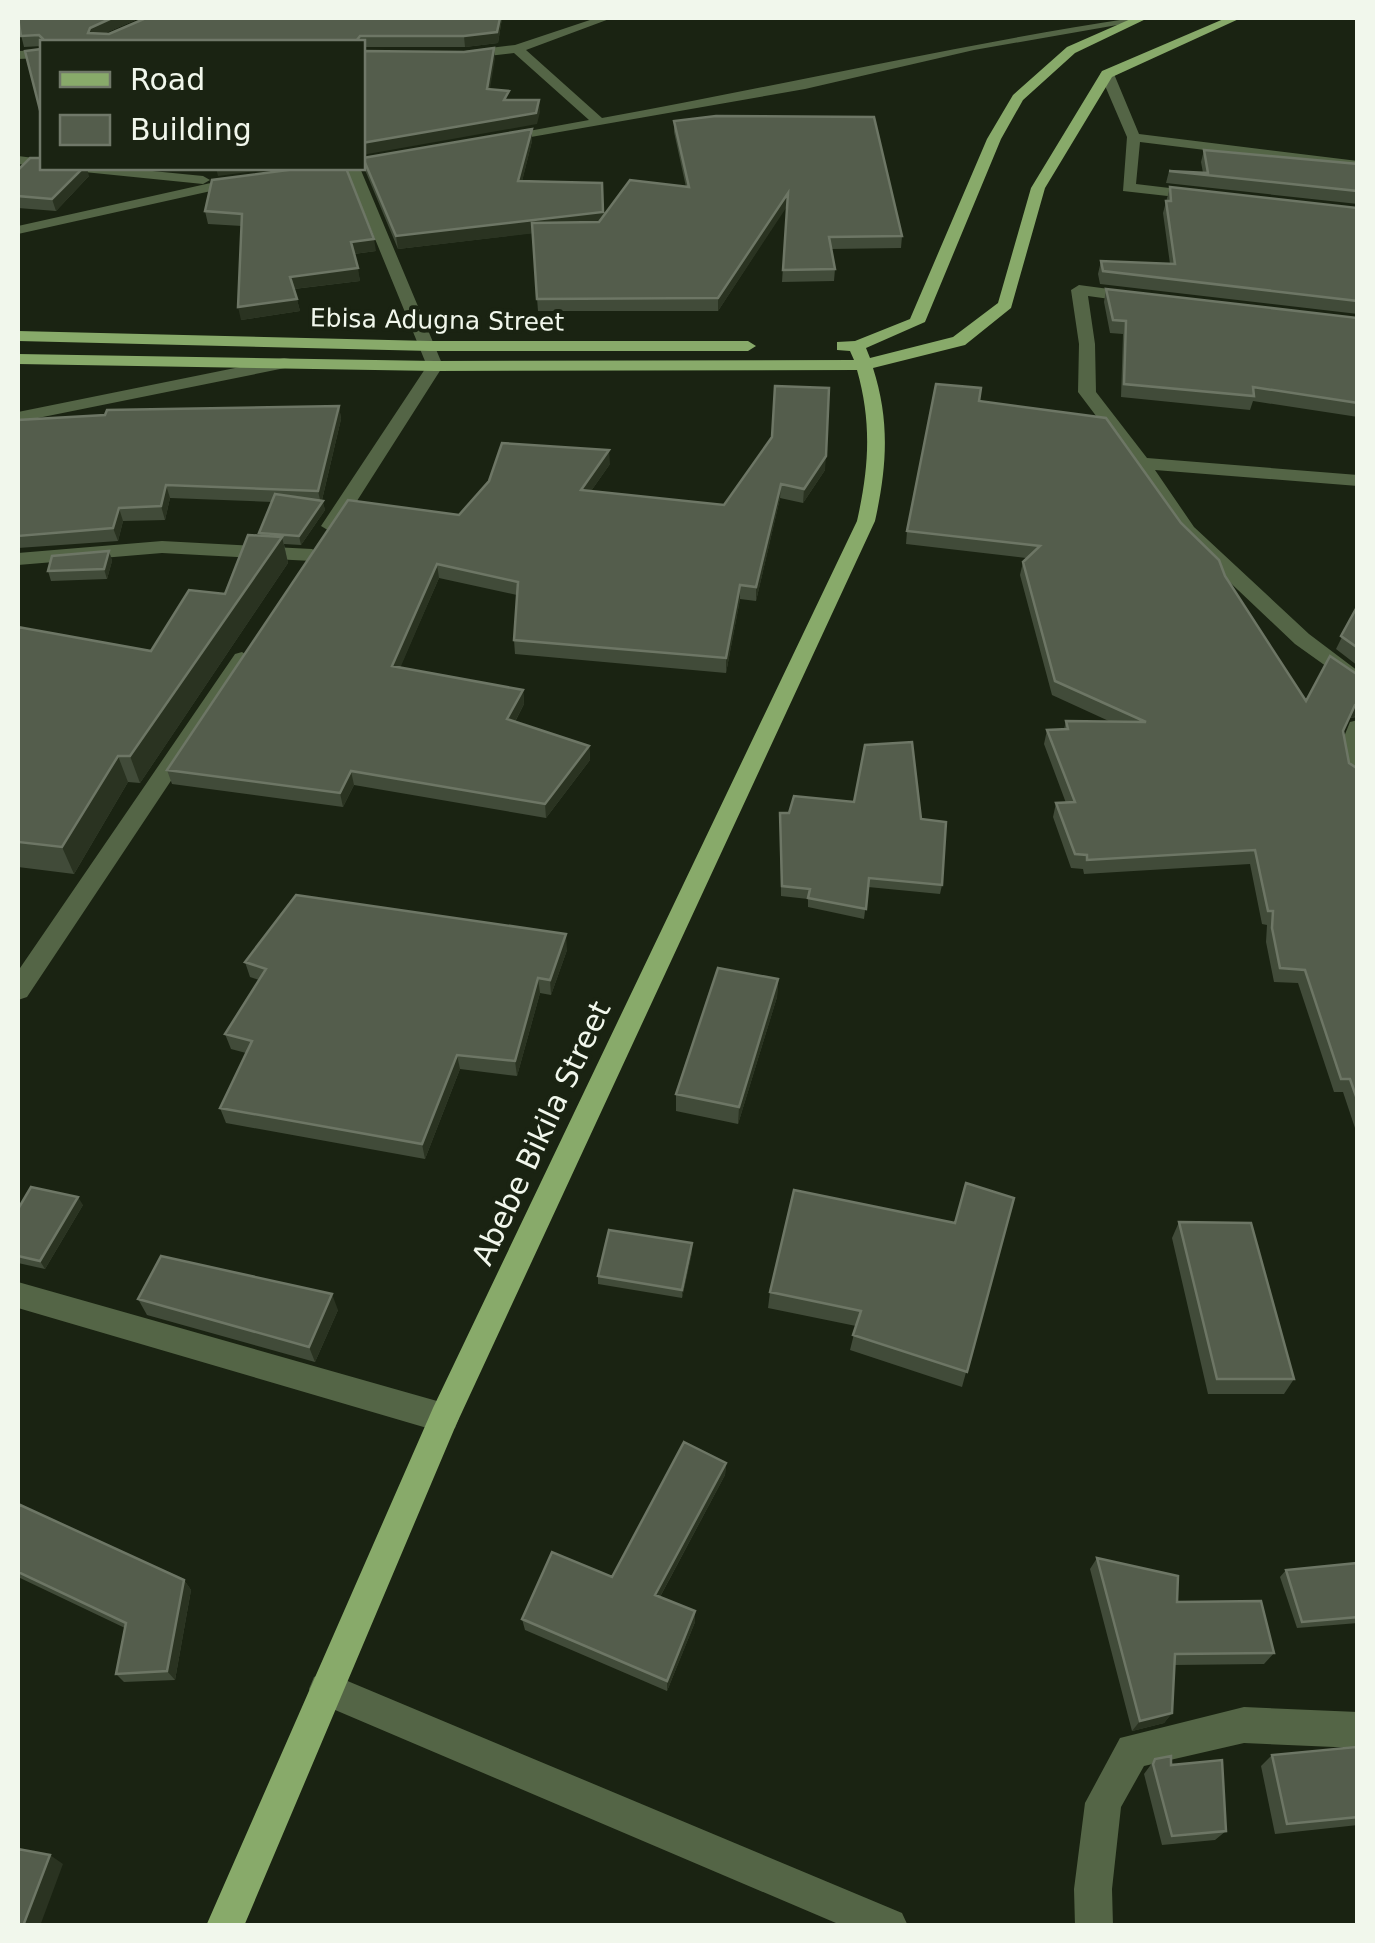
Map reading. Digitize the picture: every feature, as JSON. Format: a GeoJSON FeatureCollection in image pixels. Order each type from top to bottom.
{"type":"FeatureCollection","features":[{"type":"Feature","properties":{"kind":"main road"},"geometry":{"type":"LineString","coordinates":[[818,346],[860,356],[959,341],[1005,304],[1038,188],[1107,74],[1236,18]]}},
{"type":"Feature","properties":{"kind":"main road"},"geometry":{"type":"LineString","coordinates":[[860,356],[917,322],[994,139],[1018,98],[1072,50],[1138,19]]}},
{"type":"Feature","properties":{"kind":"main road","name":"Ebisa Adugna Street"},"geometry":{"type":"LineString","coordinates":[[18,336],[432,356],[782,363],[860,356]]}},
{"type":"Feature","properties":{"kind":"main road","name":"Ebisa Adugna Street"},"geometry":{"type":"LineString","coordinates":[[18,358],[284,363],[760,346]]}},
{"type":"Feature","properties":{"kind":"main road","name":"Abebe Bikila Street"},"geometry":{"type":"LineString","coordinates":[[225,1926],[444,1418],[866,521],[880,449],[860,356]]}},
{"type":"Feature","properties":{"kind":"street"},"geometry":{"type":"LineString","coordinates":[[448,55],[517,50],[594,19]]}},
{"type":"Feature","properties":{"kind":"street"},"geometry":{"type":"LineString","coordinates":[[480,143],[806,85],[974,46],[1138,19]]}},
{"type":"Feature","properties":{"kind":"street"},"geometry":{"type":"LineString","coordinates":[[517,50],[600,123]]}},
{"type":"Feature","properties":{"kind":"street"},"geometry":{"type":"LineString","coordinates":[[1107,74],[1134,137],[1128,188],[1224,198]]}},
{"type":"Feature","properties":{"kind":"street"},"geometry":{"type":"LineString","coordinates":[[1134,137],[1358,165]]}},
{"type":"Feature","properties":{"kind":"street"},"geometry":{"type":"LineString","coordinates":[[104,170],[223,182]]}},
{"type":"Feature","properties":{"kind":"street"},"geometry":{"type":"LineString","coordinates":[[18,559],[162,547],[306,563],[432,356],[354,170]]}},
{"type":"Feature","properties":{"kind":"street"},"geometry":{"type":"LineString","coordinates":[[18,230],[223,182],[259,178]]}},
{"type":"Feature","properties":{"kind":"street"},"geometry":{"type":"LineString","coordinates":[[1153,299],[1079,290],[1087,344],[1087,392],[1142,463],[1187,531],[1302,639],[1358,682]]}},
{"type":"Feature","properties":{"kind":"street"},"geometry":{"type":"LineString","coordinates":[[18,417],[284,363]]}},
{"type":"Feature","properties":{"kind":"street"},"geometry":{"type":"LineString","coordinates":[[1142,463],[1358,481]]}},
{"type":"Feature","properties":{"kind":"street"},"geometry":{"type":"LineString","coordinates":[[18,990],[257,636]]}},
{"type":"Feature","properties":{"kind":"street"},"geometry":{"type":"LineString","coordinates":[[1358,727],[1352,744],[1358,776]]}},
{"type":"Feature","properties":{"kind":"street"},"geometry":{"type":"LineString","coordinates":[[18,1295],[444,1418]]}},
{"type":"Feature","properties":{"kind":"street"},"geometry":{"type":"LineString","coordinates":[[326,1688],[889,1926]]}},
{"type":"Feature","properties":{"kind":"street"},"geometry":{"type":"LineString","coordinates":[[1094,1926],[1093,1889],[1103,1803],[1133,1751],[1244,1725],[1358,1730]]}},
{"type":"Feature","properties":{"kind":"building"},"geometry":{"type":"Polygon","coordinates":[[[18,18],[112,18],[90,28],[88,33],[109,34],[146,18],[500,18],[497,32],[464,36],[43,40],[39,35],[21,36],[18,18]]]}},
{"type":"Feature","properties":{"kind":"building"},"geometry":{"type":"Polygon","coordinates":[[[494,48],[487,89],[509,91],[504,100],[539,100],[536,113],[365,142],[365,51],[464,52],[494,48]]]}},
{"type":"Feature","properties":{"kind":"building"},"geometry":{"type":"Polygon","coordinates":[[[40,49],[40,110],[25,51],[40,49]]]}},
{"type":"Feature","properties":{"kind":"building"},"geometry":{"type":"Polygon","coordinates":[[[716,116],[874,117],[902,236],[829,237],[835,269],[783,270],[788,193],[718,298],[537,299],[532,223],[599,222],[630,180],[689,187],[674,121],[716,116]]]}},
{"type":"Feature","properties":{"kind":"building"},"geometry":{"type":"Polygon","coordinates":[[[532,129],[518,181],[602,183],[603,212],[396,236],[365,158],[532,129]]]}},
{"type":"Feature","properties":{"kind":"building"},"geometry":{"type":"Polygon","coordinates":[[[1204,150],[1358,164],[1358,191],[1169,171],[1208,173],[1204,150]]]}},
{"type":"Feature","properties":{"kind":"building"},"geometry":{"type":"Polygon","coordinates":[[[30,158],[40,158],[40,170],[81,170],[52,199],[18,196],[18,170],[30,158]]]}},
{"type":"Feature","properties":{"kind":"building"},"geometry":{"type":"Polygon","coordinates":[[[288,170],[347,170],[374,239],[351,242],[358,268],[290,277],[297,299],[238,307],[242,214],[205,211],[212,180],[288,170]]]}},
{"type":"Feature","properties":{"kind":"building"},"geometry":{"type":"Polygon","coordinates":[[[1170,187],[1358,208],[1358,301],[1103,271],[1101,261],[1175,264],[1166,201],[1171,201],[1170,187]]]}},
{"type":"Feature","properties":{"kind":"building"},"geometry":{"type":"Polygon","coordinates":[[[1106,289],[1358,318],[1358,403],[1253,387],[1254,396],[1124,384],[1126,321],[1113,320],[1106,289]]]}},
{"type":"Feature","properties":{"kind":"building"},"geometry":{"type":"Polygon","coordinates":[[[936,384],[981,388],[979,401],[1106,418],[1181,523],[1219,560],[1225,576],[1306,701],[1330,656],[1358,675],[1358,704],[1343,731],[1349,763],[1358,769],[1358,1102],[1350,1079],[1341,1079],[1305,970],[1280,968],[1272,928],[1273,911],[1268,911],[1255,850],[1087,860],[1087,855],[1075,854],[1056,803],[1075,802],[1047,730],[1068,729],[1066,721],[1146,722],[1055,681],[1023,562],[1040,546],[907,531],[936,384]]]}},
{"type":"Feature","properties":{"kind":"building"},"geometry":{"type":"Polygon","coordinates":[[[775,386],[829,388],[826,456],[804,489],[781,484],[756,587],[740,585],[726,658],[514,640],[518,582],[437,564],[392,666],[523,690],[507,719],[589,746],[545,804],[351,771],[340,793],[167,770],[348,500],[459,515],[489,481],[502,443],[609,450],[581,490],[724,505],[772,437],[775,386]]]}},
{"type":"Feature","properties":{"kind":"building"},"geometry":{"type":"Polygon","coordinates":[[[339,406],[318,491],[166,485],[161,506],[119,508],[113,528],[18,536],[18,420],[105,415],[107,410],[339,406]]]}},
{"type":"Feature","properties":{"kind":"building"},"geometry":{"type":"Polygon","coordinates":[[[275,494],[323,501],[299,536],[259,533],[275,494]]]}},
{"type":"Feature","properties":{"kind":"building"},"geometry":{"type":"Polygon","coordinates":[[[248,535],[282,537],[130,756],[118,756],[62,847],[18,842],[18,627],[151,651],[189,590],[225,594],[248,535]]]}},
{"type":"Feature","properties":{"kind":"building"},"geometry":{"type":"Polygon","coordinates":[[[109,551],[104,569],[48,571],[52,556],[109,551]]]}},
{"type":"Feature","properties":{"kind":"building"},"geometry":{"type":"Polygon","coordinates":[[[1358,605],[1358,648],[1341,636],[1358,605]]]}},
{"type":"Feature","properties":{"kind":"building"},"geometry":{"type":"Polygon","coordinates":[[[912,742],[921,819],[946,822],[942,885],[869,878],[866,909],[808,898],[810,889],[782,886],[780,813],[789,813],[794,796],[854,802],[865,745],[912,742]]]}},
{"type":"Feature","properties":{"kind":"building"},"geometry":{"type":"Polygon","coordinates":[[[296,895],[566,934],[550,980],[538,978],[515,1061],[457,1055],[422,1144],[220,1108],[252,1041],[225,1034],[266,969],[245,962],[296,895]]]}},
{"type":"Feature","properties":{"kind":"building"},"geometry":{"type":"Polygon","coordinates":[[[718,968],[778,979],[739,1107],[676,1094],[718,968]]]}},
{"type":"Feature","properties":{"kind":"building"},"geometry":{"type":"Polygon","coordinates":[[[966,1183],[1014,1198],[967,1372],[853,1335],[861,1311],[770,1292],[794,1190],[955,1223],[966,1183]]]}},
{"type":"Feature","properties":{"kind":"building"},"geometry":{"type":"Polygon","coordinates":[[[31,1187],[78,1197],[40,1261],[18,1256],[18,1209],[31,1187]]]}},
{"type":"Feature","properties":{"kind":"building"},"geometry":{"type":"Polygon","coordinates":[[[1179,1222],[1251,1223],[1294,1379],[1217,1379],[1179,1222]]]}},
{"type":"Feature","properties":{"kind":"building"},"geometry":{"type":"Polygon","coordinates":[[[609,1230],[692,1243],[682,1290],[598,1276],[609,1230]]]}},
{"type":"Feature","properties":{"kind":"building"},"geometry":{"type":"Polygon","coordinates":[[[161,1256],[332,1294],[309,1347],[138,1299],[161,1256]]]}},
{"type":"Feature","properties":{"kind":"building"},"geometry":{"type":"Polygon","coordinates":[[[684,1442],[726,1463],[655,1595],[695,1611],[667,1681],[522,1619],[552,1552],[612,1577],[684,1442]]]}},
{"type":"Feature","properties":{"kind":"building"},"geometry":{"type":"Polygon","coordinates":[[[18,1504],[184,1580],[167,1671],[116,1674],[126,1623],[18,1572],[18,1504]]]}},
{"type":"Feature","properties":{"kind":"building"},"geometry":{"type":"Polygon","coordinates":[[[1097,1558],[1178,1576],[1177,1602],[1261,1601],[1274,1653],[1175,1654],[1172,1713],[1140,1721],[1097,1558]]]}},
{"type":"Feature","properties":{"kind":"building"},"geometry":{"type":"Polygon","coordinates":[[[1358,1563],[1358,1617],[1302,1622],[1286,1570],[1358,1563]]]}},
{"type":"Feature","properties":{"kind":"building"},"geometry":{"type":"Polygon","coordinates":[[[1356,1747],[1358,1817],[1287,1824],[1272,1755],[1356,1747]]]}},
{"type":"Feature","properties":{"kind":"building"},"geometry":{"type":"Polygon","coordinates":[[[1171,1756],[1171,1765],[1222,1760],[1226,1831],[1172,1836],[1153,1764],[1155,1759],[1171,1756]]]}},
{"type":"Feature","properties":{"kind":"building"},"geometry":{"type":"Polygon","coordinates":[[[18,1849],[50,1855],[23,1926],[18,1926],[18,1849]]]}}]}
